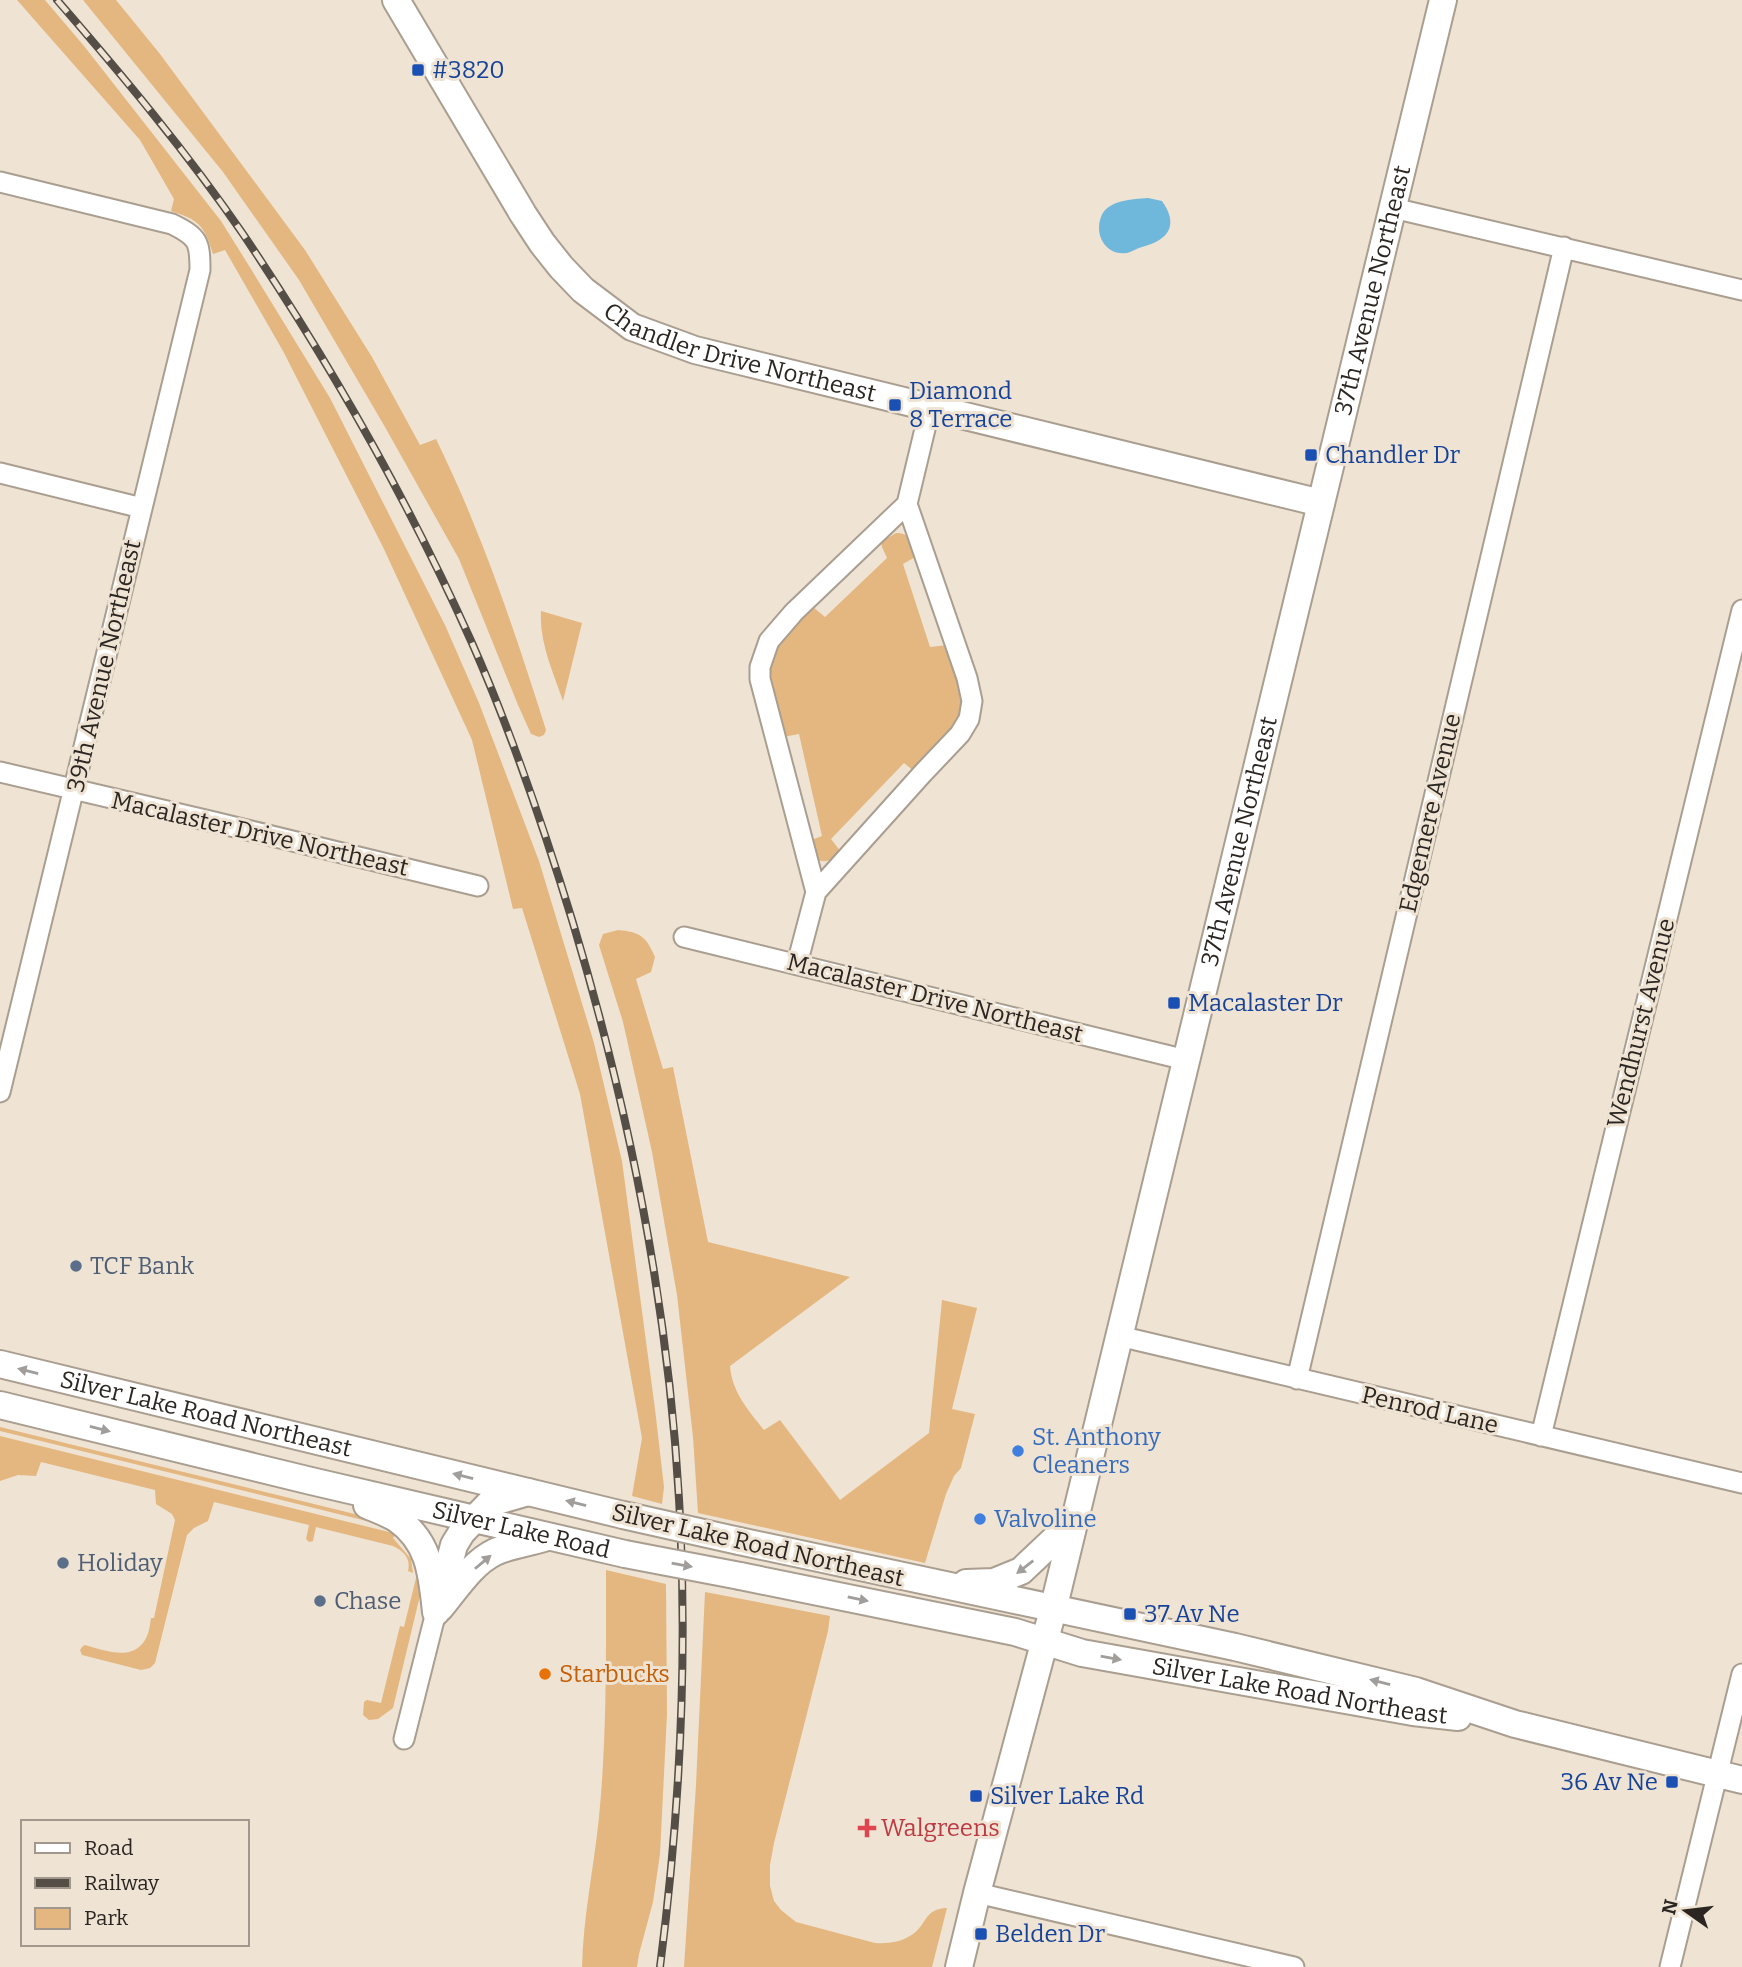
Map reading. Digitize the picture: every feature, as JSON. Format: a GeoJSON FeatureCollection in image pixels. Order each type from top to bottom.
{"type":"FeatureCollection","features":[{"type":"Feature","properties":{"kind":"main road","name":"Chandler Drive Northeast"},"geometry":{"type":"LineString","coordinates":[[396,0],[542,243],[583,290],[632,327],[695,350],[1321,503]]}},
{"type":"Feature","properties":{"kind":"main road","name":"37th Avenue Northeast"},"geometry":{"type":"LineString","coordinates":[[959,1967],[976,1893],[1053,1610],[1443,0]]}},
{"type":"Feature","properties":{"kind":"main road","name":"Silver Lake Road Northeast"},"geometry":{"type":"LineString","coordinates":[[0,1364],[623,1515],[1234,1647],[1416,1691],[1515,1724],[1730,1777]]}},
{"type":"Feature","properties":{"kind":"main road","name":"Silver Lake Road"},"geometry":{"type":"LineString","coordinates":[[0,1405],[549,1537],[1014,1632],[1045,1642]]}},
{"type":"Feature","properties":{"kind":"main road"},"geometry":{"type":"LineString","coordinates":[[0,1416],[34,1413]]}},
{"type":"Feature","properties":{"kind":"main road"},"geometry":{"type":"LineString","coordinates":[[311,1481],[396,1518],[414,1535],[424,1549],[430,1566],[436,1612]]}},
{"type":"Feature","properties":{"kind":"main road"},"geometry":{"type":"LineString","coordinates":[[436,1612],[454,1545],[461,1532],[490,1503],[529,1492]]}},
{"type":"Feature","properties":{"kind":"main road"},"geometry":{"type":"LineString","coordinates":[[936,1584],[994,1582],[1013,1576],[1075,1520]]}},
{"type":"Feature","properties":{"kind":"main road"},"geometry":{"type":"LineString","coordinates":[[436,1612],[488,1557],[504,1549],[549,1537]]}},
{"type":"Feature","properties":{"kind":"main road","name":"Silver Lake Road Northeast"},"geometry":{"type":"LineString","coordinates":[[1045,1642],[1082,1653],[1413,1712],[1515,1724]]}},
{"type":"Feature","properties":{"kind":"street","name":"39th Avenue Northeast"},"geometry":{"type":"LineString","coordinates":[[0,182],[172,224],[196,240],[200,255],[200,270],[75,790],[3,1064],[0,1092]]}},
{"type":"Feature","properties":{"kind":"street"},"geometry":{"type":"LineString","coordinates":[[1393,208],[1742,290]]}},
{"type":"Feature","properties":{"kind":"street","name":"Edgemere Avenue"},"geometry":{"type":"LineString","coordinates":[[1297,1379],[1564,247]]}},
{"type":"Feature","properties":{"kind":"street"},"geometry":{"type":"LineString","coordinates":[[816,892],[760,679],[760,667],[769,641],[786,622],[907,504],[930,408]]}},
{"type":"Feature","properties":{"kind":"street"},"geometry":{"type":"LineString","coordinates":[[0,473],[142,508]]}},
{"type":"Feature","properties":{"kind":"street"},"geometry":{"type":"LineString","coordinates":[[797,964],[816,892],[960,734],[969,719],[972,701],[967,678],[907,504]]}},
{"type":"Feature","properties":{"kind":"street","name":"Wendhurst Avenue"},"geometry":{"type":"LineString","coordinates":[[1541,1436],[1742,610]]}},
{"type":"Feature","properties":{"kind":"street","name":"Macalaster Drive Northeast"},"geometry":{"type":"LineString","coordinates":[[0,772],[478,886]]}},
{"type":"Feature","properties":{"kind":"street","name":"Macalaster Drive Northeast"},"geometry":{"type":"LineString","coordinates":[[684,937],[1186,1060]]}},
{"type":"Feature","properties":{"kind":"street","name":"Penrod Lane"},"geometry":{"type":"LineString","coordinates":[[1119,1336],[1742,1483]]}},
{"type":"Feature","properties":{"kind":"street"},"geometry":{"type":"LineString","coordinates":[[404,1739],[436,1612]]}},
{"type":"Feature","properties":{"kind":"street"},"geometry":{"type":"LineString","coordinates":[[1670,1967],[1730,1777],[1742,1674]]}},
{"type":"Feature","properties":{"kind":"street"},"geometry":{"type":"LineString","coordinates":[[976,1893],[1294,1967]]}},
{"type":"Feature","properties":{"kind":"green space"},"geometry":{"type":"Polygon","coordinates":[[[17,0],[45,0],[221,221],[330,398],[445,625],[479,703],[539,861],[594,1043],[622,1161],[655,1409],[664,1487],[662,1504],[632,1496],[642,1438],[580,1094],[522,908],[513,909],[472,740],[383,547],[283,351],[225,250],[213,254],[207,236],[199,225],[188,217],[171,211],[174,199],[140,140],[17,0]]]}},
{"type":"Feature","properties":{"kind":"green space"},"geometry":{"type":"Polygon","coordinates":[[[83,0],[116,0],[160,54],[305,250],[372,357],[420,445],[436,439],[469,512],[503,599],[546,730],[544,735],[539,737],[531,734],[459,559],[299,280],[223,172],[83,0]]]}},
{"type":"Feature","properties":{"kind":"green space"},"geometry":{"type":"Polygon","coordinates":[[[896,533],[908,537],[917,556],[903,564],[930,647],[948,645],[961,685],[961,710],[946,739],[915,772],[904,763],[831,839],[841,852],[831,860],[820,861],[812,857],[809,841],[822,836],[799,734],[783,737],[773,700],[771,662],[781,639],[813,607],[825,617],[887,558],[881,542],[896,533]]]}},
{"type":"Feature","properties":{"kind":"green space"},"geometry":{"type":"Polygon","coordinates":[[[541,611],[582,623],[563,701],[544,645],[541,611]]]}},
{"type":"Feature","properties":{"kind":"green space"},"geometry":{"type":"Polygon","coordinates":[[[618,930],[641,936],[649,944],[655,957],[651,972],[636,979],[663,1069],[673,1067],[708,1242],[850,1277],[730,1366],[737,1392],[764,1430],[780,1420],[840,1500],[929,1433],[942,1300],[977,1308],[952,1409],[975,1414],[961,1468],[946,1494],[925,1563],[698,1513],[693,1437],[677,1295],[652,1152],[623,1022],[599,945],[603,934],[618,930]]]}},
{"type":"Feature","properties":{"kind":"green space"},"geometry":{"type":"Polygon","coordinates":[[[0,1427],[379,1520],[391,1527],[0,1431],[0,1427]]]}},
{"type":"Feature","properties":{"kind":"green space"},"geometry":{"type":"Polygon","coordinates":[[[0,1436],[393,1533],[393,1538],[411,1559],[413,1573],[408,1571],[406,1556],[393,1546],[316,1527],[313,1541],[309,1542],[306,1539],[309,1525],[214,1502],[208,1521],[187,1535],[155,1663],[150,1668],[141,1670],[82,1655],[80,1650],[85,1645],[125,1653],[133,1651],[145,1640],[151,1618],[154,1618],[175,1520],[172,1514],[156,1504],[155,1490],[41,1462],[36,1476],[18,1475],[0,1481],[0,1436]]]}},
{"type":"Feature","properties":{"kind":"green space"},"geometry":{"type":"Polygon","coordinates":[[[402,1535],[413,1546],[423,1583],[393,1708],[378,1719],[369,1720],[363,1715],[364,1702],[367,1700],[381,1703],[400,1626],[404,1627],[417,1574],[414,1559],[399,1538],[402,1535]]]}},
{"type":"Feature","properties":{"kind":"green space"},"geometry":{"type":"Polygon","coordinates":[[[606,1570],[666,1584],[667,1714],[660,1854],[653,1902],[637,1967],[582,1967],[584,1929],[599,1817],[603,1755],[606,1570]]]}},
{"type":"Feature","properties":{"kind":"green space"},"geometry":{"type":"Polygon","coordinates":[[[705,1592],[830,1616],[774,1843],[770,1886],[774,1901],[796,1922],[875,1943],[895,1942],[909,1937],[930,1914],[947,1908],[932,1967],[684,1967],[705,1592]]]}},
{"type":"Feature","properties":{"kind":"water"},"geometry":{"type":"Polygon","coordinates":[[[1148,198],[1162,201],[1167,210],[1170,224],[1165,236],[1127,253],[1108,248],[1099,231],[1104,211],[1121,202],[1148,198]]]}},
{"type":"Feature","properties":{"kind":"railway"},"geometry":{"type":"LineString","coordinates":[[57,0],[153,114],[221,203],[306,332],[366,433],[421,537],[487,677],[527,782],[573,923],[612,1064],[643,1208],[666,1353],[674,1426],[682,1558],[682,1675],[673,1850],[660,1967]]}},
{"type":"Feature","properties":{"kind":"place","name":"#3820"},"geometry":{"type":"Point","coordinates":[418,70]}},
{"type":"Feature","properties":{"kind":"place","name":"Diamond 8 Terrace"},"geometry":{"type":"Point","coordinates":[895,405]}},
{"type":"Feature","properties":{"kind":"place","name":"Chandler Dr"},"geometry":{"type":"Point","coordinates":[1311,455]}},
{"type":"Feature","properties":{"kind":"place","name":"Macalaster Dr"},"geometry":{"type":"Point","coordinates":[1174,1003]}},
{"type":"Feature","properties":{"kind":"place","name":"TCF Bank"},"geometry":{"type":"Point","coordinates":[76,1266]}},
{"type":"Feature","properties":{"kind":"place","name":"St. Anthony Cleaners"},"geometry":{"type":"Point","coordinates":[1018,1451]}},
{"type":"Feature","properties":{"kind":"place","name":"Valvoline"},"geometry":{"type":"Point","coordinates":[980,1519]}},
{"type":"Feature","properties":{"kind":"place","name":"Holiday"},"geometry":{"type":"Point","coordinates":[63,1563]}},
{"type":"Feature","properties":{"kind":"place","name":"Chase"},"geometry":{"type":"Point","coordinates":[320,1601]}},
{"type":"Feature","properties":{"kind":"place","name":"37 Av Ne"},"geometry":{"type":"Point","coordinates":[1130,1614]}},
{"type":"Feature","properties":{"kind":"place","name":"Starbucks"},"geometry":{"type":"Point","coordinates":[545,1674]}},
{"type":"Feature","properties":{"kind":"place","name":"36 Av Ne"},"geometry":{"type":"Point","coordinates":[1672,1782]}},
{"type":"Feature","properties":{"kind":"place","name":"Silver Lake Rd"},"geometry":{"type":"Point","coordinates":[976,1796]}},
{"type":"Feature","properties":{"kind":"place","name":"Walgreens"},"geometry":{"type":"Point","coordinates":[867,1828]}},
{"type":"Feature","properties":{"kind":"place","name":"Belden Dr"},"geometry":{"type":"Point","coordinates":[981,1934]}}]}
